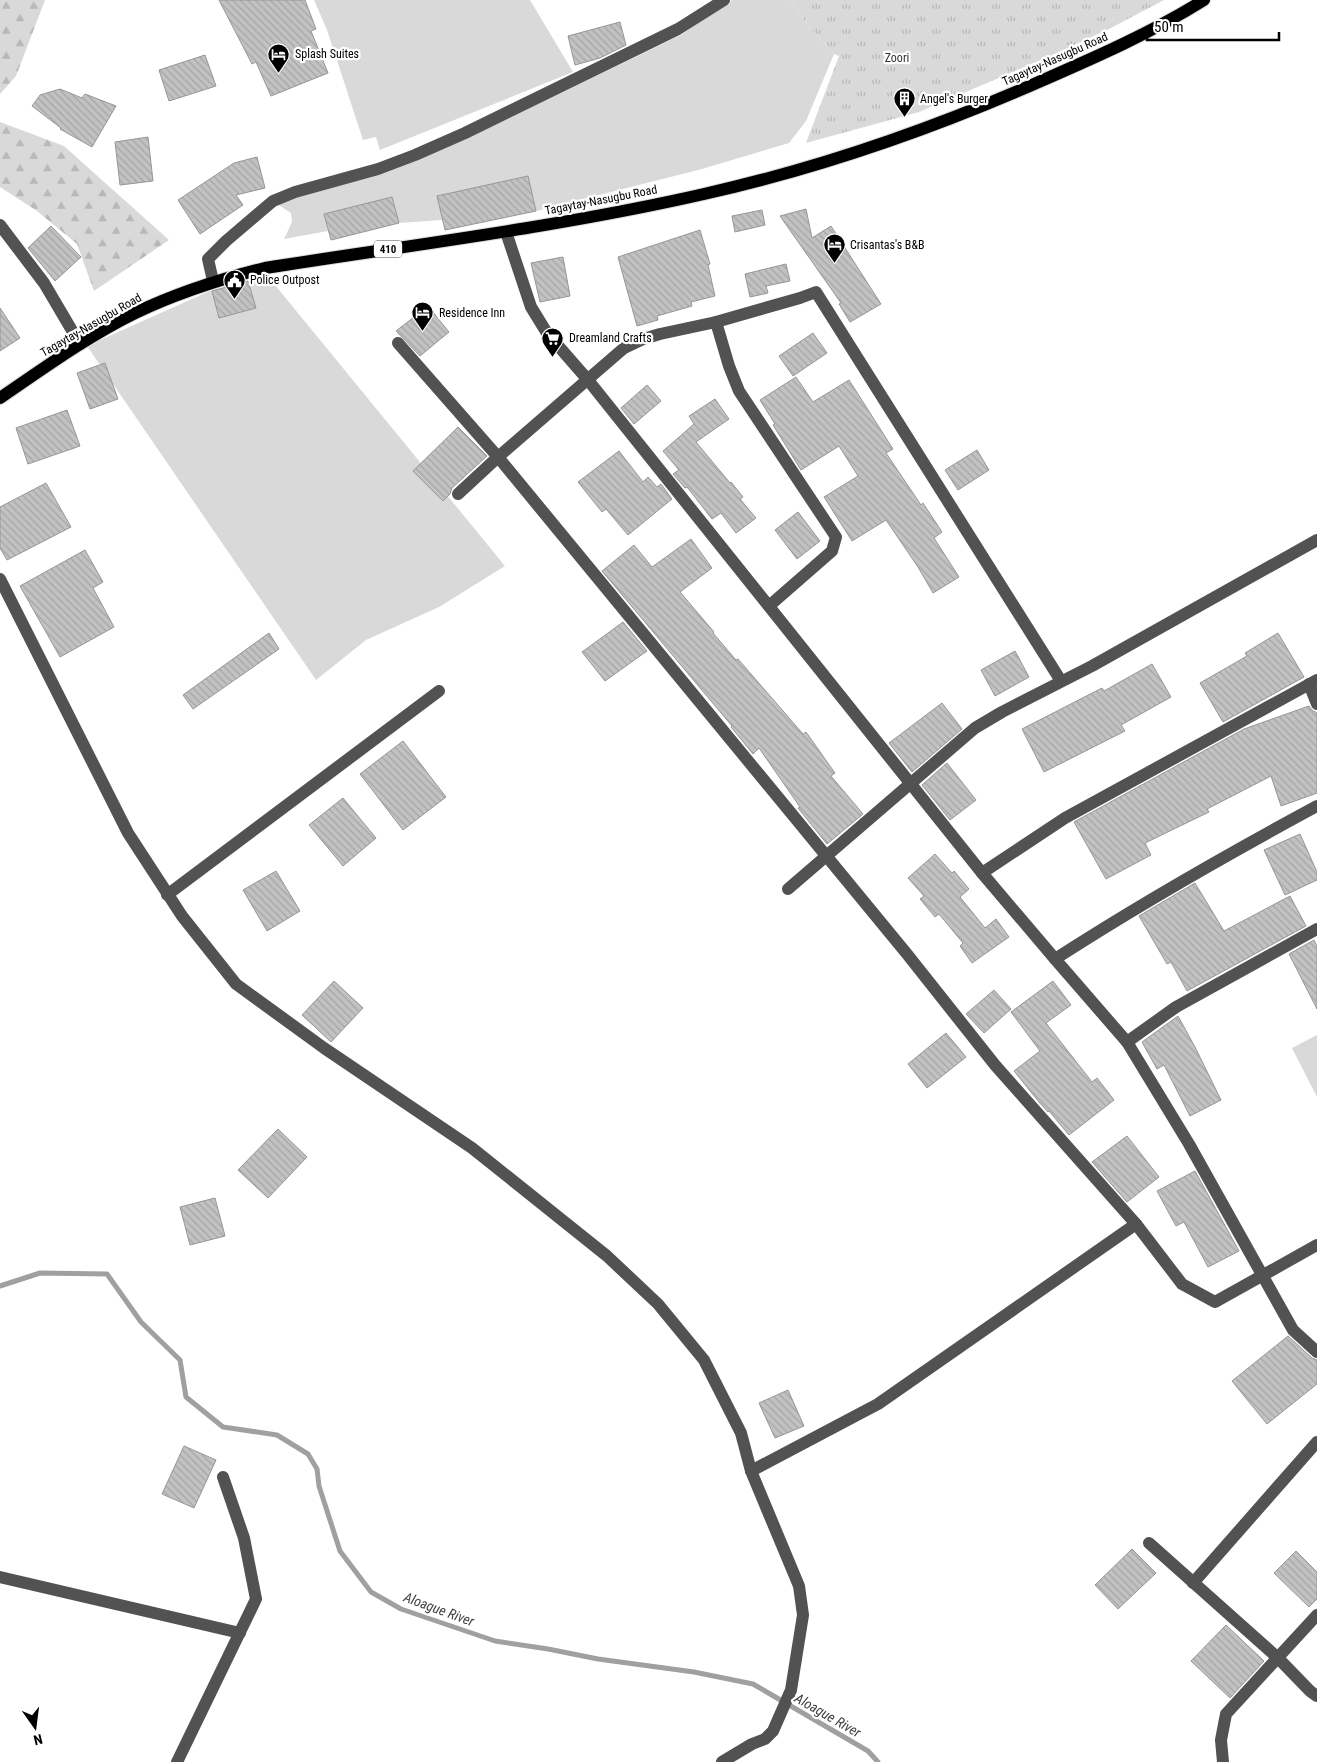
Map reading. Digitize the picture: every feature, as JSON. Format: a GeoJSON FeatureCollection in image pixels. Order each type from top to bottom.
{"type":"FeatureCollection","features":[{"type":"Feature","properties":{"kind":"main road","name":"Tagaytay-Nasugbu Road"},"geometry":{"type":"LineString","coordinates":[[0,398],[80,344],[134,313],[213,281],[265,268],[506,232],[603,215],[704,194],[802,169],[887,143],[976,109],[1077,65],[1170,21],[1204,0]]}},
{"type":"Feature","properties":{"kind":"street"},"geometry":{"type":"LineString","coordinates":[[213,281],[208,259],[226,241],[273,202],[295,192],[378,169],[465,133],[678,29],[724,0]]}},
{"type":"Feature","properties":{"kind":"street"},"geometry":{"type":"LineString","coordinates":[[0,225],[44,283],[80,344]]}},
{"type":"Feature","properties":{"kind":"street"},"geometry":{"type":"LineString","coordinates":[[506,232],[531,307],[547,333],[588,380],[982,872],[1128,1042],[1189,1144],[1293,1330],[1317,1352]]}},
{"type":"Feature","properties":{"kind":"street"},"geometry":{"type":"LineString","coordinates":[[458,494],[624,348],[643,339],[660,334],[716,322],[816,292],[1061,681]]}},
{"type":"Feature","properties":{"kind":"street"},"geometry":{"type":"LineString","coordinates":[[716,322],[729,366],[739,391],[836,538],[832,551],[768,606]]}},
{"type":"Feature","properties":{"kind":"street"},"geometry":{"type":"LineString","coordinates":[[398,343],[498,457],[826,857],[908,954],[995,1065],[1136,1224],[1182,1284],[1216,1302],[1317,1245]]}},
{"type":"Feature","properties":{"kind":"street"},"geometry":{"type":"LineString","coordinates":[[788,889],[975,728],[1092,666],[1317,540]]}},
{"type":"Feature","properties":{"kind":"street"},"geometry":{"type":"LineString","coordinates":[[0,579],[128,833],[182,916],[236,984],[324,1048],[472,1148],[607,1256],[658,1304],[704,1360],[741,1433],[751,1471],[799,1586],[803,1615],[791,1690],[773,1731],[765,1739],[752,1744],[722,1762]]}},
{"type":"Feature","properties":{"kind":"street"},"geometry":{"type":"LineString","coordinates":[[982,872],[1065,818],[1313,682],[1317,704]]}},
{"type":"Feature","properties":{"kind":"street"},"geometry":{"type":"LineString","coordinates":[[167,895],[439,691]]}},
{"type":"Feature","properties":{"kind":"street"},"geometry":{"type":"LineString","coordinates":[[1055,959],[1114,921],[1317,806]]}},
{"type":"Feature","properties":{"kind":"street"},"geometry":{"type":"LineString","coordinates":[[1128,1042],[1176,1007],[1317,929]]}},
{"type":"Feature","properties":{"kind":"street"},"geometry":{"type":"LineString","coordinates":[[751,1471],[878,1404],[1136,1224]]}},
{"type":"Feature","properties":{"kind":"street"},"geometry":{"type":"LineString","coordinates":[[1193,1583],[1317,1442]]}},
{"type":"Feature","properties":{"kind":"street"},"geometry":{"type":"LineString","coordinates":[[177,1762],[256,1599],[244,1538],[223,1477]]}},
{"type":"Feature","properties":{"kind":"street"},"geometry":{"type":"LineString","coordinates":[[1149,1543],[1278,1658],[1317,1696]]}},
{"type":"Feature","properties":{"kind":"street"},"geometry":{"type":"LineString","coordinates":[[0,1578],[240,1633]]}},
{"type":"Feature","properties":{"kind":"street"},"geometry":{"type":"LineString","coordinates":[[1223,1762],[1221,1740],[1226,1714],[1317,1615]]}},
{"type":"Feature","properties":{"kind":"green space"},"geometry":{"type":"Polygon","coordinates":[[[0,0],[45,0],[16,76],[0,94],[0,0]]]}},
{"type":"Feature","properties":{"kind":"green space"},"geometry":{"type":"Polygon","coordinates":[[[314,0],[530,0],[573,72],[380,150],[376,137],[363,140],[327,30],[314,0]]]}},
{"type":"Feature","properties":{"kind":"green space"},"geometry":{"type":"Polygon","coordinates":[[[732,0],[790,0],[809,27],[834,54],[806,121],[789,143],[702,169],[536,211],[528,176],[438,196],[442,220],[399,223],[392,197],[325,214],[328,231],[284,239],[292,222],[291,213],[277,204],[470,137],[681,35],[732,0]]]}},
{"type":"Feature","properties":{"kind":"green space","name":"Zoori"},"geometry":{"type":"Polygon","coordinates":[[[790,0],[1164,0],[1109,29],[1050,56],[919,112],[806,143],[839,56],[834,54],[809,27],[790,0]]]}},
{"type":"Feature","properties":{"kind":"green space"},"geometry":{"type":"Polygon","coordinates":[[[0,122],[64,146],[169,240],[94,291],[77,244],[37,211],[0,187],[0,122]]]}},
{"type":"Feature","properties":{"kind":"green space"},"geometry":{"type":"Polygon","coordinates":[[[248,281],[275,285],[505,566],[439,607],[366,640],[316,680],[87,346],[212,290],[220,318],[256,308],[248,281]]]}},
{"type":"Feature","properties":{"kind":"green space"},"geometry":{"type":"Polygon","coordinates":[[[1317,1035],[1317,1097],[1292,1048],[1317,1035]]]}},
{"type":"Feature","properties":{"kind":"building"},"geometry":{"type":"Polygon","coordinates":[[[219,0],[305,0],[316,29],[311,31],[328,73],[271,96],[256,62],[252,64],[219,0]]]}},
{"type":"Feature","properties":{"kind":"building"},"geometry":{"type":"Polygon","coordinates":[[[620,22],[626,45],[600,58],[575,65],[568,36],[620,22]]]}},
{"type":"Feature","properties":{"kind":"building"},"geometry":{"type":"Polygon","coordinates":[[[205,55],[216,86],[169,101],[159,70],[205,55]]]}},
{"type":"Feature","properties":{"kind":"building"},"geometry":{"type":"Polygon","coordinates":[[[60,89],[82,98],[85,94],[116,106],[92,147],[60,129],[32,106],[40,95],[60,89]]]}},
{"type":"Feature","properties":{"kind":"building"},"geometry":{"type":"Polygon","coordinates":[[[148,137],[153,181],[120,185],[115,142],[148,137]]]}},
{"type":"Feature","properties":{"kind":"building"},"geometry":{"type":"Polygon","coordinates":[[[257,157],[265,188],[236,195],[243,205],[200,234],[178,200],[234,163],[257,157]]]}},
{"type":"Feature","properties":{"kind":"building"},"geometry":{"type":"Polygon","coordinates":[[[528,176],[536,211],[445,230],[437,196],[528,176]]]}},
{"type":"Feature","properties":{"kind":"building"},"geometry":{"type":"Polygon","coordinates":[[[392,197],[399,223],[331,240],[324,214],[392,197]]]}},
{"type":"Feature","properties":{"kind":"building"},"geometry":{"type":"Polygon","coordinates":[[[806,209],[812,238],[831,226],[881,304],[850,322],[839,304],[841,303],[780,216],[806,209]]]}},
{"type":"Feature","properties":{"kind":"building"},"geometry":{"type":"Polygon","coordinates":[[[762,210],[765,225],[735,232],[732,216],[762,210]]]}},
{"type":"Feature","properties":{"kind":"building"},"geometry":{"type":"Polygon","coordinates":[[[51,226],[81,257],[55,281],[28,248],[51,226]]]}},
{"type":"Feature","properties":{"kind":"building"},"geometry":{"type":"Polygon","coordinates":[[[700,230],[710,264],[708,265],[715,296],[691,302],[692,306],[657,316],[658,320],[637,326],[618,257],[700,230]]]}},
{"type":"Feature","properties":{"kind":"building"},"geometry":{"type":"Polygon","coordinates":[[[563,257],[570,296],[540,302],[531,263],[563,257]]]}},
{"type":"Feature","properties":{"kind":"building"},"geometry":{"type":"Polygon","coordinates":[[[786,264],[790,281],[766,286],[768,293],[750,297],[745,274],[786,264]]]}},
{"type":"Feature","properties":{"kind":"building","name":"Police Outpost"},"geometry":{"type":"Polygon","coordinates":[[[248,281],[256,308],[219,318],[212,291],[248,281]]]}},
{"type":"Feature","properties":{"kind":"building","name":"Residence Inn"},"geometry":{"type":"Polygon","coordinates":[[[428,306],[449,332],[420,356],[396,331],[428,306]]]}},
{"type":"Feature","properties":{"kind":"building"},"geometry":{"type":"Polygon","coordinates":[[[0,308],[20,338],[0,351],[0,308]]]}},
{"type":"Feature","properties":{"kind":"building"},"geometry":{"type":"Polygon","coordinates":[[[813,333],[827,353],[793,376],[779,356],[813,333]]]}},
{"type":"Feature","properties":{"kind":"building"},"geometry":{"type":"Polygon","coordinates":[[[105,363],[118,399],[90,409],[77,373],[105,363]]]}},
{"type":"Feature","properties":{"kind":"building"},"geometry":{"type":"Polygon","coordinates":[[[796,377],[813,402],[849,380],[893,449],[886,453],[921,505],[923,503],[942,532],[934,538],[959,577],[933,593],[886,520],[852,541],[824,497],[858,476],[839,446],[801,470],[760,400],[796,377]]]}},
{"type":"Feature","properties":{"kind":"building"},"geometry":{"type":"Polygon","coordinates":[[[647,385],[661,401],[634,424],[621,408],[647,385]]]}},
{"type":"Feature","properties":{"kind":"building"},"geometry":{"type":"Polygon","coordinates":[[[715,399],[729,419],[696,442],[743,497],[740,499],[756,518],[736,533],[721,513],[712,519],[687,487],[685,488],[673,474],[679,470],[663,451],[694,424],[689,416],[715,399]]]}},
{"type":"Feature","properties":{"kind":"building"},"geometry":{"type":"Polygon","coordinates":[[[67,410],[80,446],[28,464],[16,428],[67,410]]]}},
{"type":"Feature","properties":{"kind":"building"},"geometry":{"type":"Polygon","coordinates":[[[458,427],[487,456],[452,488],[450,494],[443,501],[413,471],[458,427]]]}},
{"type":"Feature","properties":{"kind":"building"},"geometry":{"type":"Polygon","coordinates":[[[977,450],[989,470],[958,490],[945,470],[977,450]]]}},
{"type":"Feature","properties":{"kind":"building"},"geometry":{"type":"Polygon","coordinates":[[[619,451],[643,482],[648,477],[657,487],[661,484],[672,499],[628,535],[606,509],[602,512],[578,482],[619,451]]]}},
{"type":"Feature","properties":{"kind":"building"},"geometry":{"type":"Polygon","coordinates":[[[46,483],[71,527],[7,560],[0,548],[0,507],[46,483]]]}},
{"type":"Feature","properties":{"kind":"building"},"geometry":{"type":"Polygon","coordinates":[[[798,512],[820,541],[797,559],[775,530],[798,512]]]}},
{"type":"Feature","properties":{"kind":"building"},"geometry":{"type":"Polygon","coordinates":[[[691,539],[712,568],[680,592],[736,660],[738,659],[803,734],[806,732],[835,773],[831,776],[863,814],[827,844],[798,808],[800,807],[759,748],[753,754],[732,726],[602,571],[634,545],[652,567],[691,539]]]}},
{"type":"Feature","properties":{"kind":"building"},"geometry":{"type":"Polygon","coordinates":[[[85,550],[103,582],[93,588],[114,627],[60,657],[20,586],[85,550]]]}},
{"type":"Feature","properties":{"kind":"building"},"geometry":{"type":"Polygon","coordinates":[[[623,622],[647,651],[605,681],[582,652],[623,622]]]}},
{"type":"Feature","properties":{"kind":"building"},"geometry":{"type":"Polygon","coordinates":[[[269,633],[279,649],[193,709],[183,695],[269,633]]]}},
{"type":"Feature","properties":{"kind":"building"},"geometry":{"type":"Polygon","coordinates":[[[1278,633],[1304,677],[1223,722],[1200,683],[1247,656],[1245,653],[1278,633]]]}},
{"type":"Feature","properties":{"kind":"building"},"geometry":{"type":"Polygon","coordinates":[[[1015,651],[1029,677],[995,696],[981,670],[1015,651]]]}},
{"type":"Feature","properties":{"kind":"building"},"geometry":{"type":"Polygon","coordinates":[[[1152,664],[1171,697],[1121,725],[1125,731],[1044,772],[1022,729],[1102,688],[1104,691],[1152,664]]]}},
{"type":"Feature","properties":{"kind":"building"},"geometry":{"type":"Polygon","coordinates":[[[942,703],[962,729],[912,772],[889,743],[942,703]]]}},
{"type":"Feature","properties":{"kind":"building"},"geometry":{"type":"Polygon","coordinates":[[[1309,706],[1317,713],[1317,793],[1281,806],[1271,776],[1207,809],[1209,812],[1145,843],[1151,855],[1106,879],[1074,822],[1244,729],[1309,706]]]}},
{"type":"Feature","properties":{"kind":"building"},"geometry":{"type":"Polygon","coordinates":[[[403,741],[446,797],[403,830],[360,774],[403,741]]]}},
{"type":"Feature","properties":{"kind":"building"},"geometry":{"type":"Polygon","coordinates":[[[947,763],[976,800],[950,820],[922,785],[947,763]]]}},
{"type":"Feature","properties":{"kind":"building"},"geometry":{"type":"Polygon","coordinates":[[[343,798],[376,838],[343,866],[309,825],[343,798]]]}},
{"type":"Feature","properties":{"kind":"building"},"geometry":{"type":"Polygon","coordinates":[[[1300,834],[1317,872],[1317,880],[1285,895],[1264,850],[1300,834]]]}},
{"type":"Feature","properties":{"kind":"building"},"geometry":{"type":"Polygon","coordinates":[[[935,854],[952,873],[954,871],[969,889],[960,897],[985,928],[996,919],[1009,937],[972,963],[960,946],[963,943],[939,914],[935,917],[920,899],[924,896],[908,878],[935,854]]]}},
{"type":"Feature","properties":{"kind":"building"},"geometry":{"type":"Polygon","coordinates":[[[276,871],[300,911],[267,931],[243,890],[276,871]]]}},
{"type":"Feature","properties":{"kind":"building"},"geometry":{"type":"Polygon","coordinates":[[[1195,883],[1224,931],[1290,896],[1306,926],[1187,991],[1171,962],[1167,964],[1139,916],[1195,883]]]}},
{"type":"Feature","properties":{"kind":"building"},"geometry":{"type":"Polygon","coordinates":[[[1314,940],[1317,946],[1317,1009],[1289,954],[1314,940]]]}},
{"type":"Feature","properties":{"kind":"building"},"geometry":{"type":"Polygon","coordinates":[[[334,981],[363,1008],[331,1042],[302,1015],[334,981]]]}},
{"type":"Feature","properties":{"kind":"building"},"geometry":{"type":"Polygon","coordinates":[[[1053,981],[1071,1005],[1046,1023],[1092,1082],[1097,1078],[1114,1100],[1069,1135],[1014,1071],[1040,1051],[1011,1012],[1053,981]]]}},
{"type":"Feature","properties":{"kind":"building"},"geometry":{"type":"Polygon","coordinates":[[[994,990],[1011,1009],[984,1033],[966,1014],[994,990]]]}},
{"type":"Feature","properties":{"kind":"building"},"geometry":{"type":"Polygon","coordinates":[[[1178,1016],[1221,1100],[1190,1116],[1164,1065],[1157,1069],[1142,1042],[1178,1016]]]}},
{"type":"Feature","properties":{"kind":"building"},"geometry":{"type":"Polygon","coordinates":[[[946,1033],[966,1057],[927,1088],[908,1064],[946,1033]]]}},
{"type":"Feature","properties":{"kind":"building"},"geometry":{"type":"Polygon","coordinates":[[[278,1129],[307,1157],[268,1198],[238,1170],[278,1129]]]}},
{"type":"Feature","properties":{"kind":"building"},"geometry":{"type":"Polygon","coordinates":[[[1127,1136],[1159,1177],[1127,1202],[1092,1162],[1127,1136]]]}},
{"type":"Feature","properties":{"kind":"building"},"geometry":{"type":"Polygon","coordinates":[[[1195,1171],[1239,1251],[1208,1267],[1184,1222],[1176,1226],[1157,1191],[1195,1171]]]}},
{"type":"Feature","properties":{"kind":"building"},"geometry":{"type":"Polygon","coordinates":[[[215,1198],[225,1236],[190,1245],[180,1207],[215,1198]]]}},
{"type":"Feature","properties":{"kind":"building"},"geometry":{"type":"Polygon","coordinates":[[[1288,1336],[1312,1358],[1317,1360],[1317,1384],[1267,1424],[1232,1381],[1288,1336]]]}},
{"type":"Feature","properties":{"kind":"building"},"geometry":{"type":"Polygon","coordinates":[[[788,1390],[804,1426],[775,1438],[759,1403],[788,1390]]]}},
{"type":"Feature","properties":{"kind":"building"},"geometry":{"type":"Polygon","coordinates":[[[184,1446],[216,1460],[194,1508],[162,1494],[184,1446]]]}},
{"type":"Feature","properties":{"kind":"building"},"geometry":{"type":"Polygon","coordinates":[[[1132,1549],[1156,1573],[1118,1609],[1095,1585],[1132,1549]]]}},
{"type":"Feature","properties":{"kind":"building"},"geometry":{"type":"Polygon","coordinates":[[[1296,1551],[1317,1572],[1317,1599],[1309,1607],[1274,1573],[1296,1551]]]}},
{"type":"Feature","properties":{"kind":"building"},"geometry":{"type":"Polygon","coordinates":[[[1226,1625],[1264,1661],[1230,1698],[1191,1661],[1226,1625]]]}},
{"type":"Feature","properties":{"kind":"waterway","name":"Aloague River"},"geometry":{"type":"LineString","coordinates":[[0,1286],[40,1273],[107,1274],[141,1322],[180,1360],[186,1397],[223,1427],[277,1435],[308,1454],[317,1469],[319,1486],[340,1551],[371,1592],[401,1609],[495,1641],[598,1659],[694,1672],[753,1684],[868,1751],[878,1762]]}},
{"type":"Feature","properties":{"kind":"place","name":"Splash Suites"},"geometry":{"type":"Point","coordinates":[279,73]}},
{"type":"Feature","properties":{"kind":"place","name":"Angel's Burger"},"geometry":{"type":"Point","coordinates":[904,118]}},
{"type":"Feature","properties":{"kind":"place","name":"Crisantas's B&B"},"geometry":{"type":"Point","coordinates":[834,264]}},
{"type":"Feature","properties":{"kind":"place","name":"Police Outpost"},"geometry":{"type":"Point","coordinates":[234,299]}},
{"type":"Feature","properties":{"kind":"place","name":"Residence Inn"},"geometry":{"type":"Point","coordinates":[423,332]}},
{"type":"Feature","properties":{"kind":"place","name":"Dreamland Crafts"},"geometry":{"type":"Point","coordinates":[553,357]}}]}
